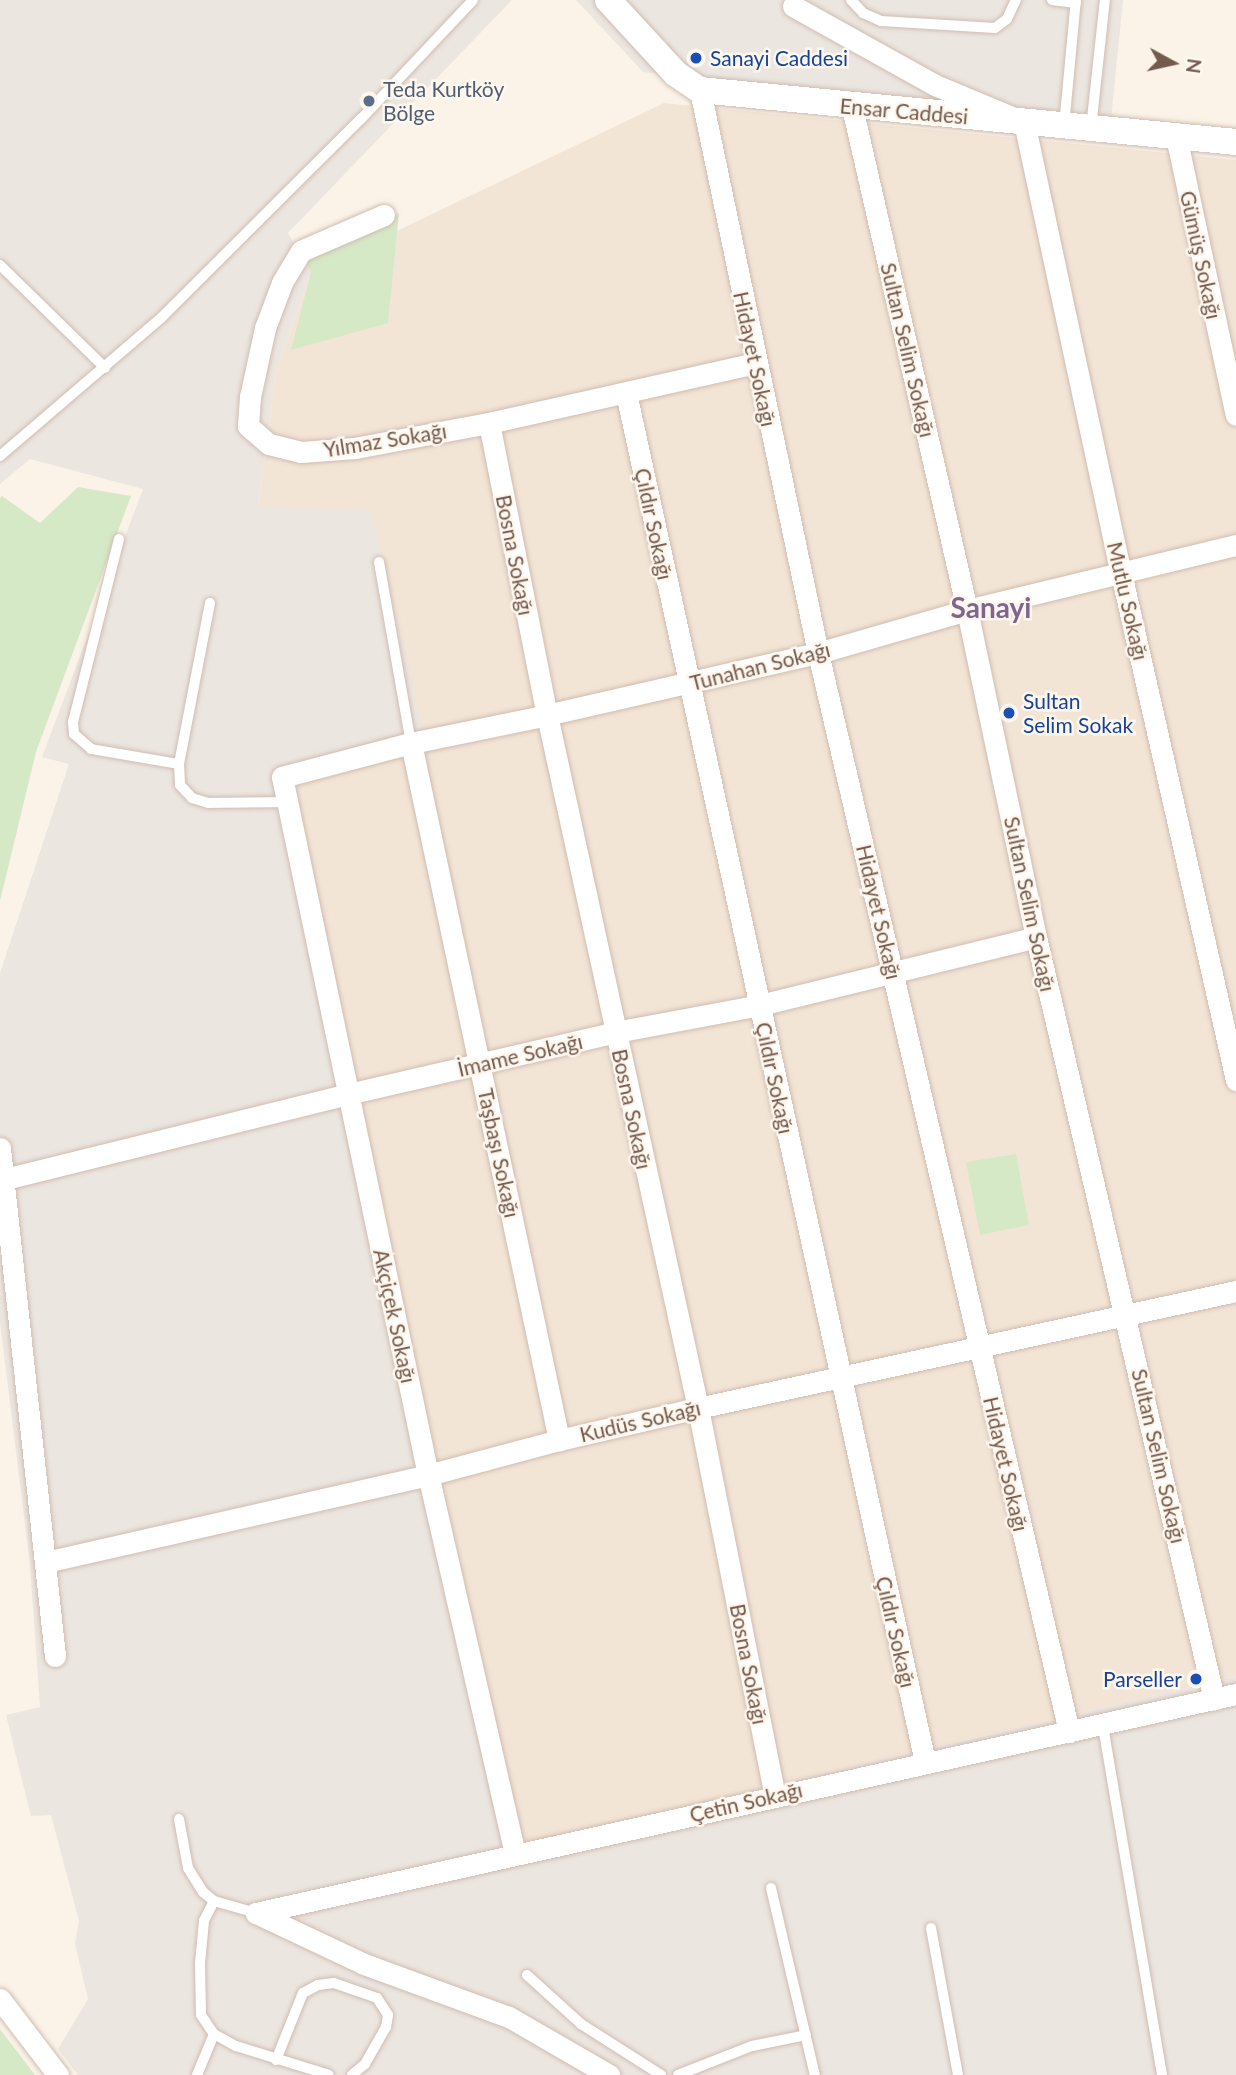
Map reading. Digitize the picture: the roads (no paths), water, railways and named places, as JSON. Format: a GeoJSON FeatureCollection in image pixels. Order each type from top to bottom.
{"type":"FeatureCollection","features":[{"type":"Feature","properties":{"kind":"street","name":"Ensar Caddesi"},"geometry":{"type":"LineString","coordinates":[[608,0],[676,74],[700,90],[852,107],[1236,142]]}},
{"type":"Feature","properties":{"kind":"street"},"geometry":{"type":"LineString","coordinates":[[793,6],[935,85],[1024,122]]}},
{"type":"Feature","properties":{"kind":"street","name":"Hidayet Sokağı"},"geometry":{"type":"LineString","coordinates":[[700,90],[818,653],[1069,1732]]}},
{"type":"Feature","properties":{"kind":"street","name":"Sultan Selim Sokağı"},"geometry":{"type":"LineString","coordinates":[[852,107],[967,610],[1036,937],[1127,1315],[1214,1699]]}},
{"type":"Feature","properties":{"kind":"street","name":"Mutlu Sokağı"},"geometry":{"type":"LineString","coordinates":[[1024,122],[1121,573],[1236,1080]]}},
{"type":"Feature","properties":{"kind":"street","name":"Gümüş Sokağı"},"geometry":{"type":"LineString","coordinates":[[1176,136],[1236,415]]}},
{"type":"Feature","properties":{"kind":"street","name":"Yılmaz Sokağı"},"geometry":{"type":"LineString","coordinates":[[384,215],[301,251],[282,283],[265,328],[250,397],[248,426],[269,444],[300,452],[355,448],[489,423],[756,363]]}},
{"type":"Feature","properties":{"kind":"street","name":"Çıldır Sokağı"},"geometry":{"type":"LineString","coordinates":[[626,393],[925,1762]]}},
{"type":"Feature","properties":{"kind":"street","name":"Bosna Sokağı"},"geometry":{"type":"LineString","coordinates":[[489,423],[547,715],[698,1408],[775,1796]]}},
{"type":"Feature","properties":{"kind":"street","name":"Tunahan Sokağı"},"geometry":{"type":"LineString","coordinates":[[282,776],[411,743],[688,684],[818,653],[967,610],[1236,545]]}},
{"type":"Feature","properties":{"kind":"street","name":"Taşbaşı Sokağı"},"geometry":{"type":"LineString","coordinates":[[411,743],[559,1440]]}},
{"type":"Feature","properties":{"kind":"street","name":"Akçiçek Sokağı"},"geometry":{"type":"LineString","coordinates":[[282,776],[428,1475],[515,1854]]}},
{"type":"Feature","properties":{"kind":"street","name":"İmame Sokağı"},"geometry":{"type":"LineString","coordinates":[[5,1179],[348,1094],[616,1032],[760,1005],[1036,937]]}},
{"type":"Feature","properties":{"kind":"street"},"geometry":{"type":"LineString","coordinates":[[0,1148],[55,1656]]}},
{"type":"Feature","properties":{"kind":"street","name":"Kudüs Sokağı"},"geometry":{"type":"LineString","coordinates":[[46,1562],[428,1475],[559,1440],[698,1408],[1236,1292]]}},
{"type":"Feature","properties":{"kind":"street","name":"Çetin Sokağı"},"geometry":{"type":"LineString","coordinates":[[256,1913],[925,1762],[1103,1726],[1236,1694]]}},
{"type":"Feature","properties":{"kind":"street"},"geometry":{"type":"LineString","coordinates":[[256,1913],[364,1964],[509,2017],[609,2075]]}},
{"type":"Feature","properties":{"kind":"street"},"geometry":{"type":"LineString","coordinates":[[0,1998],[58,2075]]}},
{"type":"Feature","properties":{"kind":"lane"},"geometry":{"type":"LineString","coordinates":[[0,456],[162,317],[361,119],[473,0]]}},
{"type":"Feature","properties":{"kind":"lane"},"geometry":{"type":"LineString","coordinates":[[851,0],[863,13],[881,21],[995,28],[1007,19],[1016,0]]}},
{"type":"Feature","properties":{"kind":"lane"},"geometry":{"type":"LineString","coordinates":[[1052,0],[1076,1],[1064,126]]}},
{"type":"Feature","properties":{"kind":"lane"},"geometry":{"type":"LineString","coordinates":[[1091,128],[1105,0]]}},
{"type":"Feature","properties":{"kind":"lane"},"geometry":{"type":"LineString","coordinates":[[0,265],[105,368]]}},
{"type":"Feature","properties":{"kind":"lane"},"geometry":{"type":"LineString","coordinates":[[119,539],[72,722],[74,734],[91,749],[178,764]]}},
{"type":"Feature","properties":{"kind":"lane"},"geometry":{"type":"LineString","coordinates":[[379,562],[411,743]]}},
{"type":"Feature","properties":{"kind":"lane"},"geometry":{"type":"LineString","coordinates":[[210,603],[178,764],[180,785],[192,799],[234,805],[288,803]]}},
{"type":"Feature","properties":{"kind":"lane"},"geometry":{"type":"LineString","coordinates":[[1103,1726],[1162,2075]]}},
{"type":"Feature","properties":{"kind":"lane"},"geometry":{"type":"LineString","coordinates":[[179,1819],[188,1868],[194,1881],[214,1901],[256,1913]]}},
{"type":"Feature","properties":{"kind":"lane"},"geometry":{"type":"LineString","coordinates":[[771,1888],[815,2075]]}},
{"type":"Feature","properties":{"kind":"lane"},"geometry":{"type":"LineString","coordinates":[[214,1901],[204,1921],[200,1963],[201,2015],[214,2034],[236,2046],[329,2075]]}},
{"type":"Feature","properties":{"kind":"lane"},"geometry":{"type":"LineString","coordinates":[[931,1928],[958,2075]]}},
{"type":"Feature","properties":{"kind":"lane"},"geometry":{"type":"LineString","coordinates":[[527,1975],[581,2024],[661,2075]]}},
{"type":"Feature","properties":{"kind":"lane"},"geometry":{"type":"LineString","coordinates":[[276,2060],[303,1993],[318,1984],[334,1983],[377,1998],[388,2015],[386,2027],[365,2064],[352,2075]]}},
{"type":"Feature","properties":{"kind":"lane"},"geometry":{"type":"LineString","coordinates":[[197,2075],[214,2034]]}},
{"type":"Feature","properties":{"kind":"lane"},"geometry":{"type":"LineString","coordinates":[[678,2075],[752,2046],[806,2035]]}},
{"type":"Feature","properties":{"kind":"place","name":"Sanayi Caddesi"},"geometry":{"type":"Point","coordinates":[696,58]}},
{"type":"Feature","properties":{"kind":"place","name":"Teda Kurtköy Bölge"},"geometry":{"type":"Point","coordinates":[369,101]}},
{"type":"Feature","properties":{"kind":"place","name":"Sultan Selim Sokak"},"geometry":{"type":"Point","coordinates":[1009,713]}},
{"type":"Feature","properties":{"kind":"place","name":"Parseller"},"geometry":{"type":"Point","coordinates":[1196,1679]}},
{"type":"Feature","properties":{"kind":"district","name":"Sanayi"},"geometry":{"type":"Point","coordinates":[991,607]}}]}
